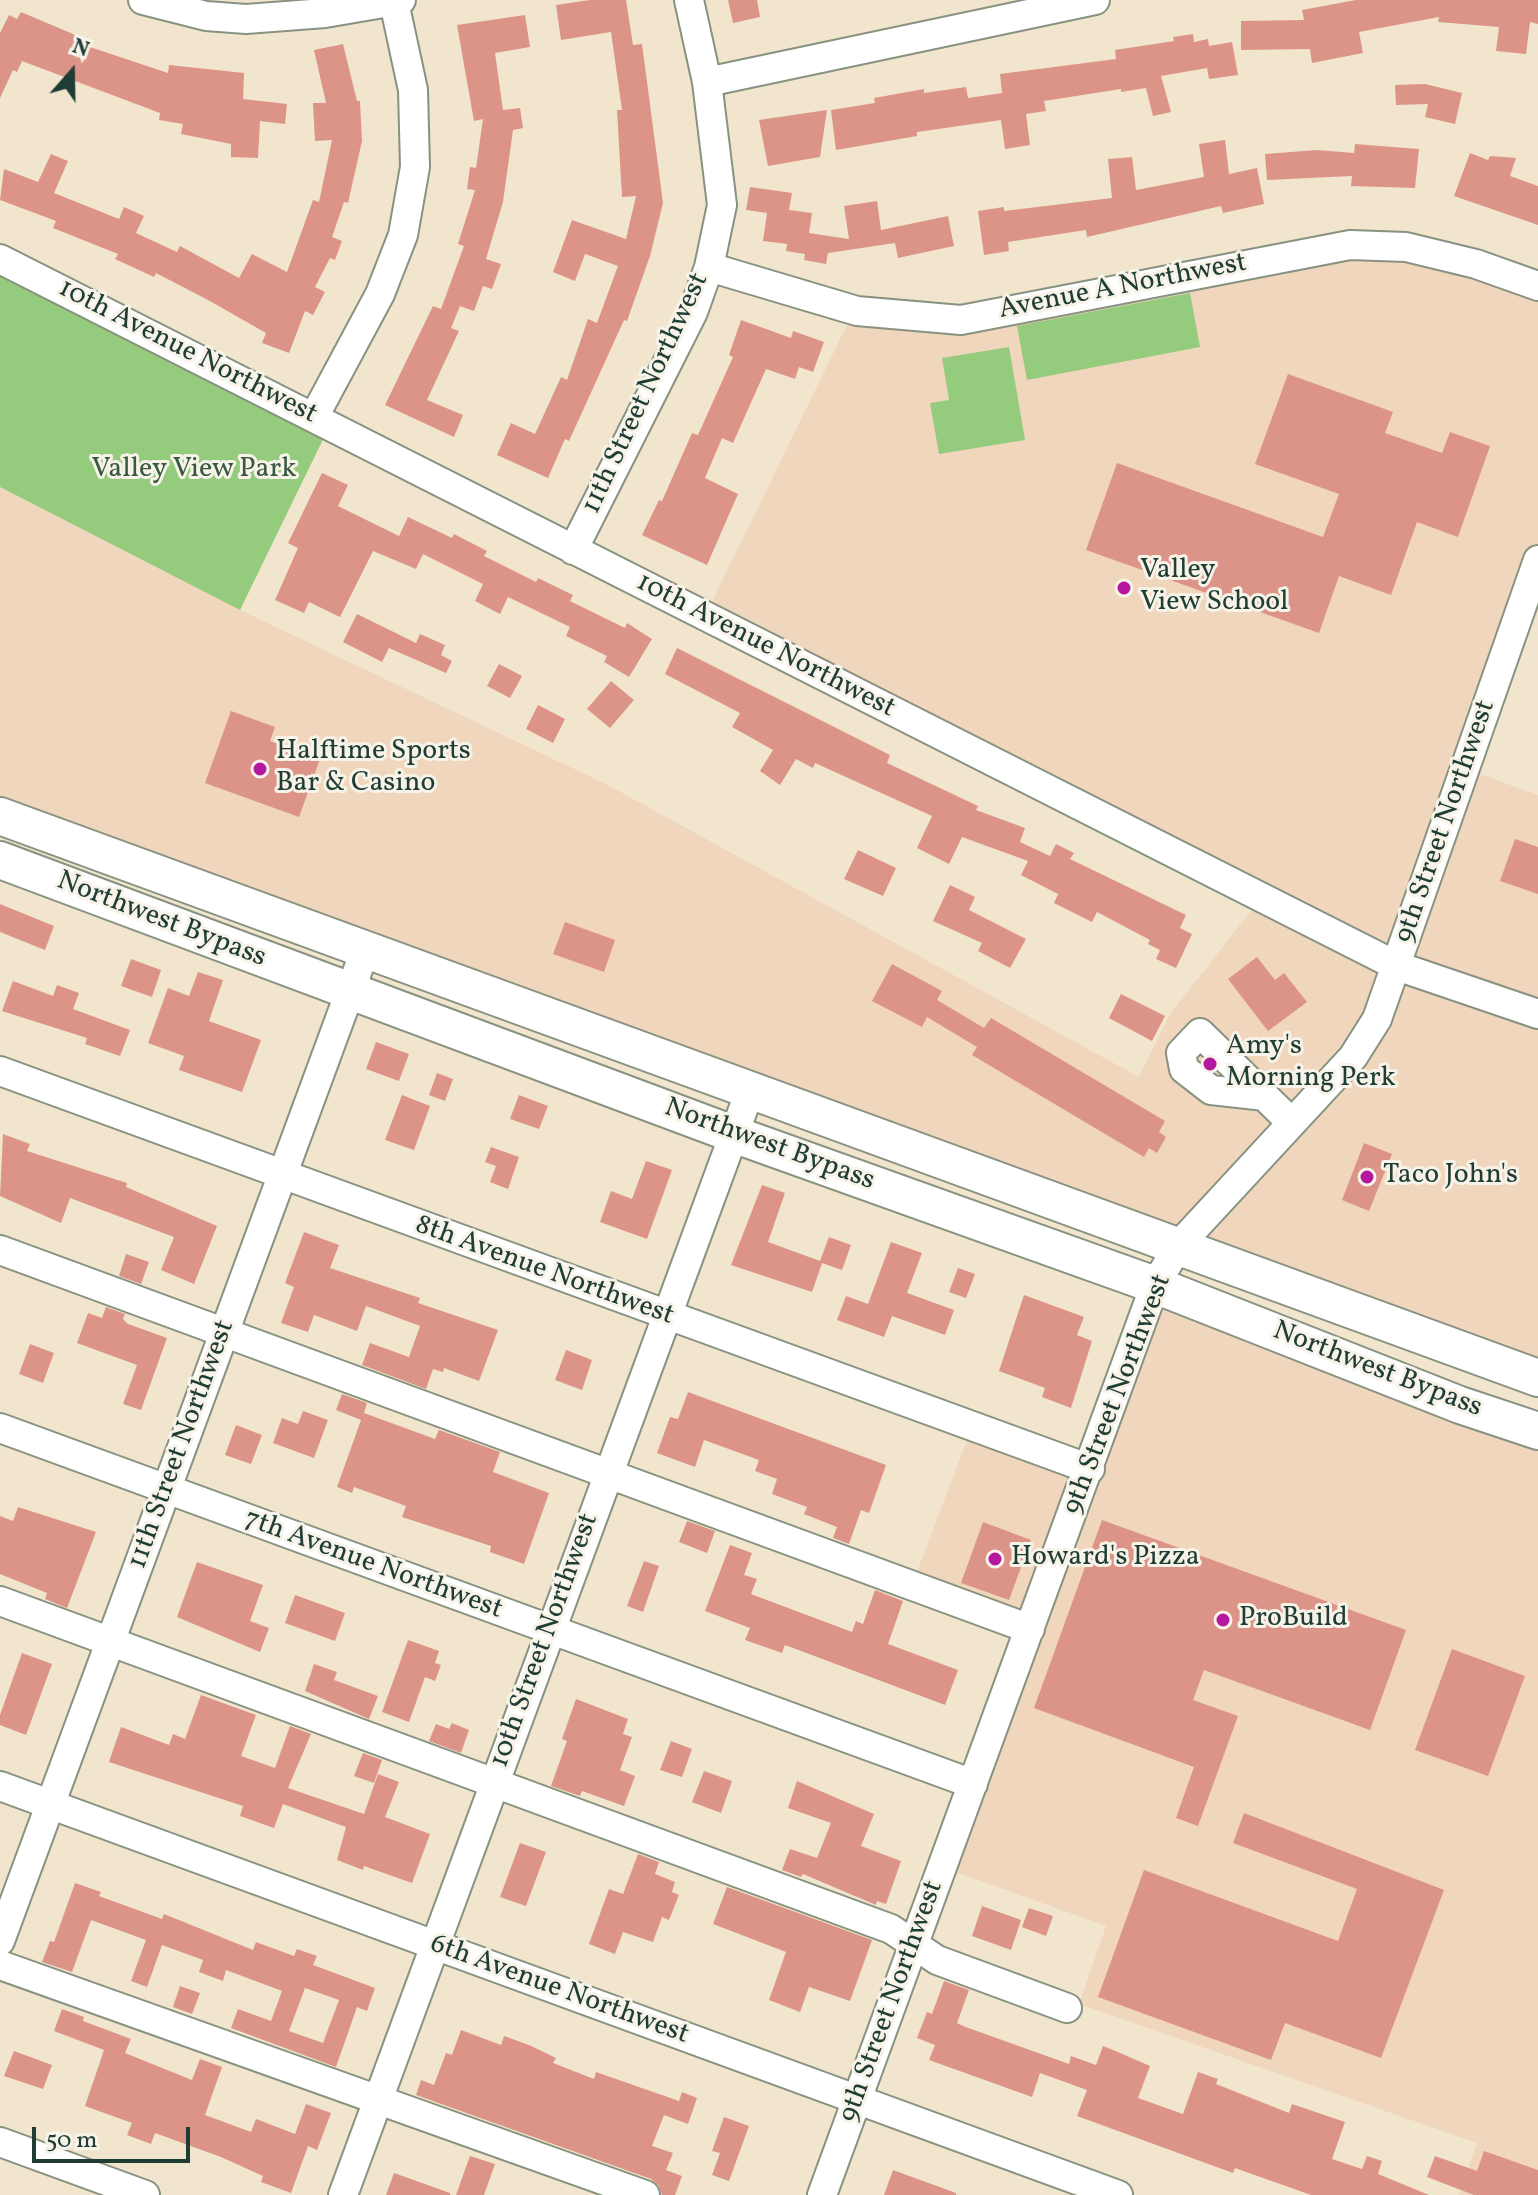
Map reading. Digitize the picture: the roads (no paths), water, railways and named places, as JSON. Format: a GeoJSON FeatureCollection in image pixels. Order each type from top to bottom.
{"type":"FeatureCollection","features":[{"type":"Feature","properties":{"kind":"main road","name":"Northwest Bypass"},"geometry":{"type":"LineString","coordinates":[[0,816],[1538,1378]]}},
{"type":"Feature","properties":{"kind":"main road","name":"Northwest Bypass"},"geometry":{"type":"LineString","coordinates":[[0,860],[733,1134],[1155,1285],[1460,1405],[1538,1431]]}},
{"type":"Feature","properties":{"kind":"street"},"geometry":{"type":"LineString","coordinates":[[143,0],[206,16],[246,19],[325,13],[397,1],[413,90],[415,167],[403,235],[380,294],[314,417]]}},
{"type":"Feature","properties":{"kind":"street","name":"11th Street Northwest"},"geometry":{"type":"LineString","coordinates":[[573,550],[693,312],[709,267],[722,205],[707,82],[689,0]]}},
{"type":"Feature","properties":{"kind":"street"},"geometry":{"type":"LineString","coordinates":[[707,82],[1095,0]]}},
{"type":"Feature","properties":{"kind":"street","name":"Avenue A Northwest"},"geometry":{"type":"LineString","coordinates":[[709,267],[857,311],[961,320],[1350,245],[1406,247],[1476,264],[1538,286]]}},
{"type":"Feature","properties":{"kind":"street","name":"10th Avenue Northwest"},"geometry":{"type":"LineString","coordinates":[[0,259],[1397,966],[1538,1014]]}},
{"type":"Feature","properties":{"kind":"street","name":"9th Street Northwest"},"geometry":{"type":"LineString","coordinates":[[822,2195],[1155,1285],[1179,1245],[1353,1057],[1377,1019],[1538,560]]}},
{"type":"Feature","properties":{"kind":"street","name":"11th Street Northwest"},"geometry":{"type":"LineString","coordinates":[[0,1941],[366,948]]}},
{"type":"Feature","properties":{"kind":"street","name":"8th Avenue Northwest"},"geometry":{"type":"LineString","coordinates":[[0,1071],[1090,1469]]}},
{"type":"Feature","properties":{"kind":"street","name":"10th Street Northwest"},"geometry":{"type":"LineString","coordinates":[[343,2195],[751,1088]]}},
{"type":"Feature","properties":{"kind":"street"},"geometry":{"type":"LineString","coordinates":[[1265,1096],[1292,1123]]}},
{"type":"Feature","properties":{"kind":"street"},"geometry":{"type":"LineString","coordinates":[[0,1250],[608,1471],[1030,1629]]}},
{"type":"Feature","properties":{"kind":"street","name":"7th Avenue Northwest"},"geometry":{"type":"LineString","coordinates":[[0,1428],[549,1632],[973,1784]]}},
{"type":"Feature","properties":{"kind":"street"},"geometry":{"type":"LineString","coordinates":[[0,1601],[891,1929],[937,1960],[1067,2008]]}},
{"type":"Feature","properties":{"kind":"street","name":"6th Avenue Northwest"},"geometry":{"type":"LineString","coordinates":[[0,1786],[1118,2195]]}},
{"type":"Feature","properties":{"kind":"street"},"geometry":{"type":"LineString","coordinates":[[0,1965],[645,2195]]}},
{"type":"Feature","properties":{"kind":"street"},"geometry":{"type":"LineString","coordinates":[[0,2142],[145,2195]]}},
{"type":"Feature","properties":{"kind":"place","name":"Valley View School"},"geometry":{"type":"Point","coordinates":[1124,588]}},
{"type":"Feature","properties":{"kind":"place","name":"Halftime Sports Bar & Casino"},"geometry":{"type":"Point","coordinates":[260,769]}},
{"type":"Feature","properties":{"kind":"place","name":"Amy's Morning Perk"},"geometry":{"type":"Point","coordinates":[1210,1064]}},
{"type":"Feature","properties":{"kind":"place","name":"Taco John's"},"geometry":{"type":"Point","coordinates":[1367,1177]}},
{"type":"Feature","properties":{"kind":"place","name":"Howard's Pizza"},"geometry":{"type":"Point","coordinates":[995,1559]}},
{"type":"Feature","properties":{"kind":"place","name":"ProBuild"},"geometry":{"type":"Point","coordinates":[1223,1620]}},
{"type":"Feature","properties":{"kind":"park label","name":"Valley View Park"},"geometry":{"type":"Point","coordinates":[194,471]}}]}
